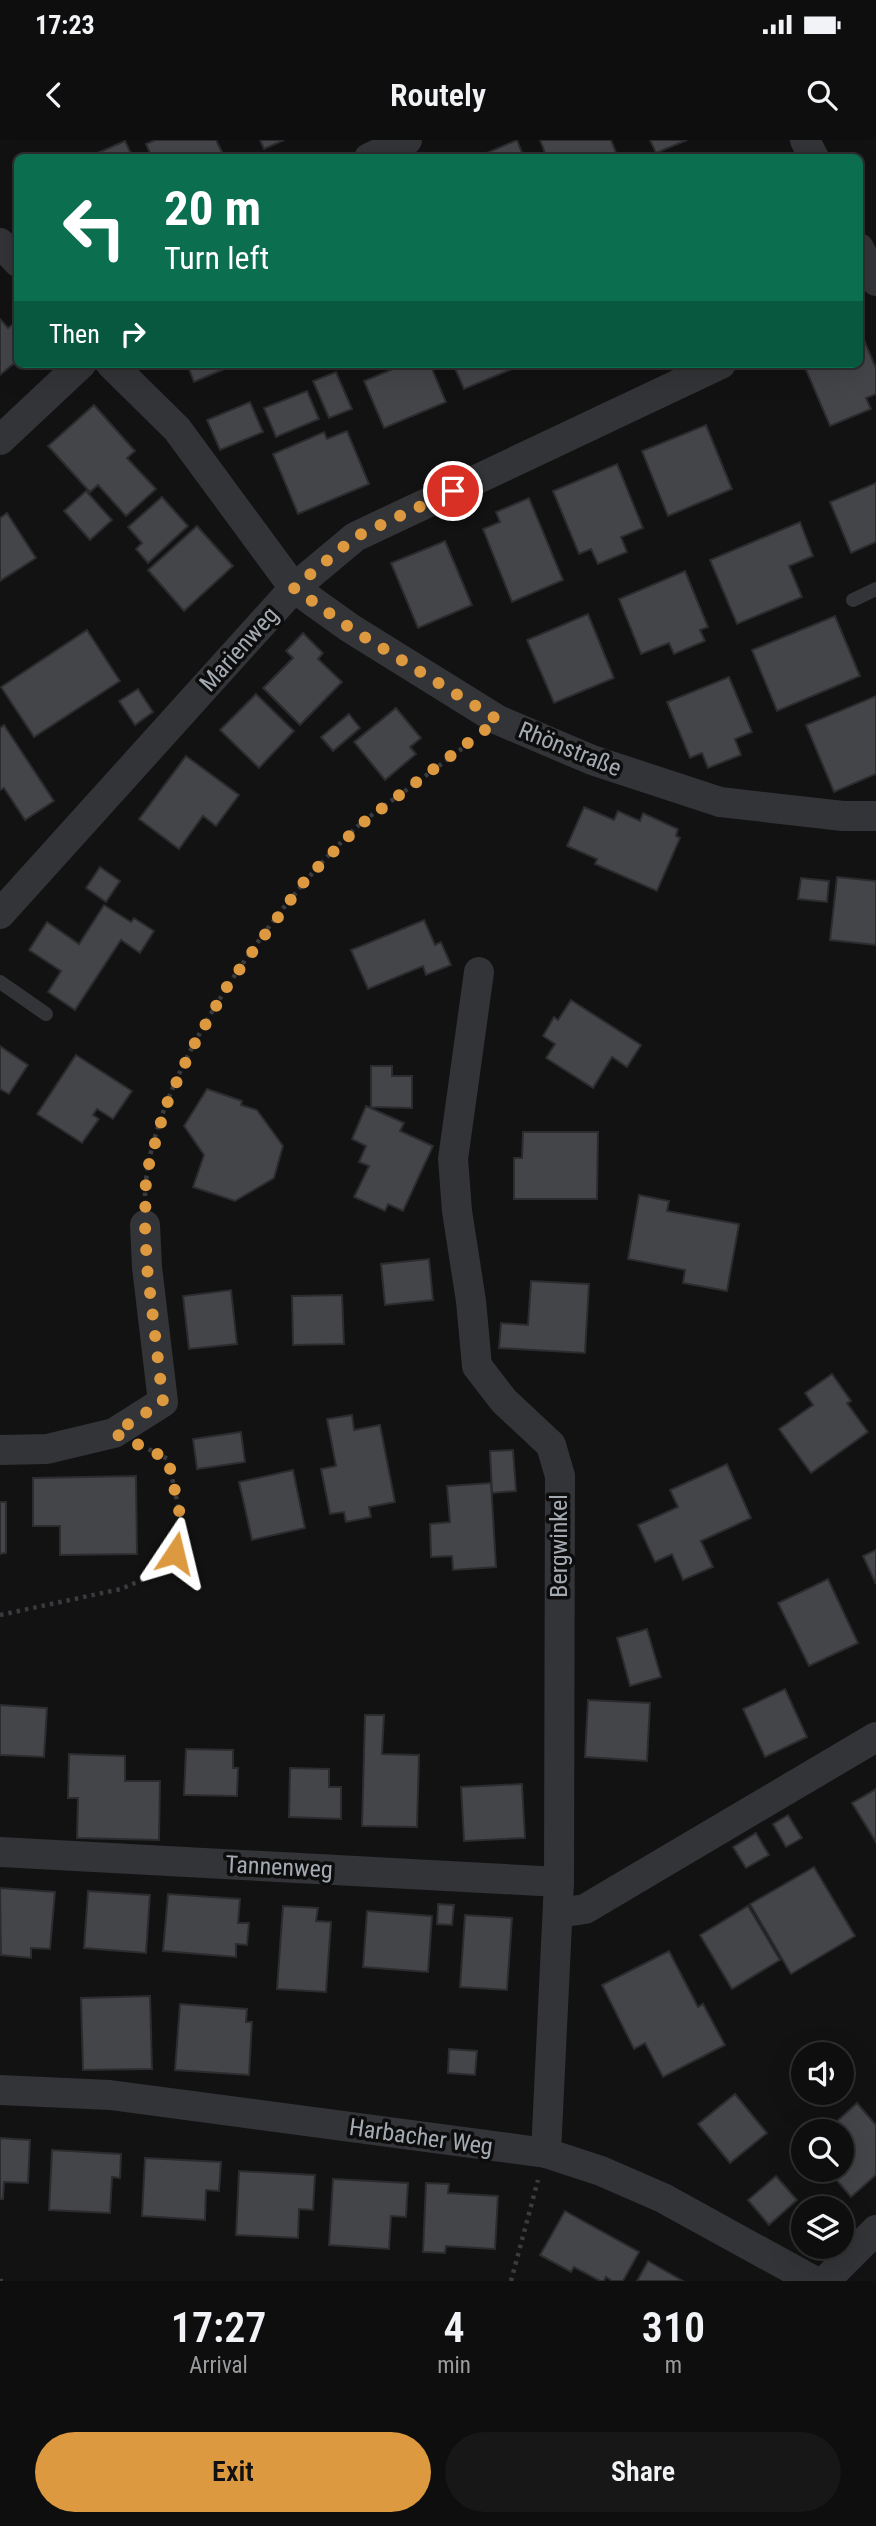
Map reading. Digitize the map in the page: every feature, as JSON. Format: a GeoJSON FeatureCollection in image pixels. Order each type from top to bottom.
{"type":"FeatureCollection","features":[{"type":"Feature","properties":{"kind":"street"},"geometry":{"type":"LineString","coordinates":[[377,154],[407,140]]}},
{"type":"Feature","properties":{"kind":"street"},"geometry":{"type":"LineString","coordinates":[[0,243],[14,258]]}},
{"type":"Feature","properties":{"kind":"street"},"geometry":{"type":"LineString","coordinates":[[863,256],[876,281]]}},
{"type":"Feature","properties":{"kind":"street"},"geometry":{"type":"LineString","coordinates":[[0,440],[77,368]]}},
{"type":"Feature","properties":{"kind":"street","name":"Rhönstraße"},"geometry":{"type":"LineString","coordinates":[[115,368],[177,429],[294,588],[350,628],[498,720],[592,760],[720,802],[844,816],[876,816]]}},
{"type":"Feature","properties":{"kind":"street","name":"Marienweg"},"geometry":{"type":"LineString","coordinates":[[0,914],[294,588],[355,537],[713,368]]}},
{"type":"Feature","properties":{"kind":"street","name":"Bergwinkel"},"geometry":{"type":"LineString","coordinates":[[479,972],[453,1159],[477,1366],[504,1401],[551,1445],[560,1476],[559,1882],[546,2153]]}},
{"type":"Feature","properties":{"kind":"street"},"geometry":{"type":"LineString","coordinates":[[0,1450],[47,1449],[114,1433],[163,1402],[147,1267],[145,1225]]}},
{"type":"Feature","properties":{"kind":"street"},"geometry":{"type":"LineString","coordinates":[[558,1913],[585,1909],[876,1737]]}},
{"type":"Feature","properties":{"kind":"street","name":"Tannenweg"},"geometry":{"type":"LineString","coordinates":[[0,1852],[559,1882]]}},
{"type":"Feature","properties":{"kind":"street","name":"Harbacher Weg"},"geometry":{"type":"LineString","coordinates":[[0,2090],[110,2095],[546,2153],[601,2171],[663,2198],[814,2281]]}},
{"type":"Feature","properties":{"kind":"street"},"geometry":{"type":"LineString","coordinates":[[825,2281],[876,2230]]}},
{"type":"Feature","properties":{"kind":"lane"},"geometry":{"type":"LineString","coordinates":[[853,600],[876,589]]}},
{"type":"Feature","properties":{"kind":"lane"},"geometry":{"type":"LineString","coordinates":[[0,982],[46,1014]]}},
{"type":"Feature","properties":{"kind":"path"},"geometry":{"type":"LineString","coordinates":[[145,1225],[146,1175],[165,1108],[191,1050],[228,985],[306,879],[360,825],[498,720]]}},
{"type":"Feature","properties":{"kind":"path"},"geometry":{"type":"LineString","coordinates":[[0,1615],[121,1589],[165,1570],[175,1553],[182,1524],[168,1459],[114,1433]]}},
{"type":"Feature","properties":{"kind":"path"},"geometry":{"type":"LineString","coordinates":[[511,2281],[546,2153]]}},
{"type":"Feature","properties":{"kind":"building"},"geometry":{"type":"Polygon","coordinates":[[[155,140],[216,140],[223,154],[150,154],[146,144],[155,140]]]}},
{"type":"Feature","properties":{"kind":"building"},"geometry":{"type":"Polygon","coordinates":[[[260,140],[284,140],[264,149],[260,140]]]}},
{"type":"Feature","properties":{"kind":"building"},"geometry":{"type":"Polygon","coordinates":[[[517,140],[522,154],[484,154],[517,140]]]}},
{"type":"Feature","properties":{"kind":"building"},"geometry":{"type":"Polygon","coordinates":[[[540,140],[611,140],[616,154],[545,154],[540,140]]]}},
{"type":"Feature","properties":{"kind":"building"},"geometry":{"type":"Polygon","coordinates":[[[650,140],[687,140],[656,153],[650,140]]]}},
{"type":"Feature","properties":{"kind":"building"},"geometry":{"type":"Polygon","coordinates":[[[125,141],[131,154],[95,154],[125,141]]]}},
{"type":"Feature","properties":{"kind":"building"},"geometry":{"type":"Polygon","coordinates":[[[0,319],[8,328],[14,323],[14,363],[0,375],[0,319]]]}},
{"type":"Feature","properties":{"kind":"building"},"geometry":{"type":"Polygon","coordinates":[[[863,340],[876,368],[876,394],[866,398],[871,409],[830,426],[805,368],[863,368],[863,340]]]}},
{"type":"Feature","properties":{"kind":"building"},"geometry":{"type":"Polygon","coordinates":[[[189,368],[227,368],[194,382],[189,368]]]}},
{"type":"Feature","properties":{"kind":"building"},"geometry":{"type":"Polygon","coordinates":[[[395,368],[432,368],[446,402],[384,428],[364,381],[395,368]]]}},
{"type":"Feature","properties":{"kind":"building"},"geometry":{"type":"Polygon","coordinates":[[[455,368],[514,368],[464,389],[455,368]]]}},
{"type":"Feature","properties":{"kind":"building"},"geometry":{"type":"Polygon","coordinates":[[[336,372],[352,409],[329,418],[313,381],[336,372]]]}},
{"type":"Feature","properties":{"kind":"building"},"geometry":{"type":"Polygon","coordinates":[[[307,391],[319,419],[276,437],[264,408],[307,391]]]}},
{"type":"Feature","properties":{"kind":"building"},"geometry":{"type":"Polygon","coordinates":[[[250,402],[263,432],[220,450],[207,420],[250,402]]]}},
{"type":"Feature","properties":{"kind":"building"},"geometry":{"type":"Polygon","coordinates":[[[94,405],[135,451],[127,458],[156,489],[126,516],[98,485],[90,492],[48,446],[94,405]]]}},
{"type":"Feature","properties":{"kind":"building"},"geometry":{"type":"Polygon","coordinates":[[[706,425],[732,489],[668,516],[642,451],[706,425]]]}},
{"type":"Feature","properties":{"kind":"building"},"geometry":{"type":"Polygon","coordinates":[[[347,431],[369,484],[298,514],[273,454],[324,432],[327,439],[347,431]]]}},
{"type":"Feature","properties":{"kind":"building"},"geometry":{"type":"Polygon","coordinates":[[[617,464],[643,528],[621,537],[627,552],[598,564],[591,549],[579,554],[553,491],[617,464]]]}},
{"type":"Feature","properties":{"kind":"building"},"geometry":{"type":"Polygon","coordinates":[[[876,483],[876,542],[851,553],[830,502],[876,483]]]}},
{"type":"Feature","properties":{"kind":"building"},"geometry":{"type":"Polygon","coordinates":[[[86,491],[112,520],[90,540],[64,511],[86,491]]]}},
{"type":"Feature","properties":{"kind":"building"},"geometry":{"type":"Polygon","coordinates":[[[162,497],[188,526],[148,563],[136,549],[142,543],[128,527],[162,497]]]}},
{"type":"Feature","properties":{"kind":"building"},"geometry":{"type":"Polygon","coordinates":[[[529,498],[563,580],[512,602],[483,529],[500,522],[496,512],[529,498]]]}},
{"type":"Feature","properties":{"kind":"building"},"geometry":{"type":"Polygon","coordinates":[[[7,513],[36,558],[0,581],[0,518],[7,513]]]}},
{"type":"Feature","properties":{"kind":"building"},"geometry":{"type":"Polygon","coordinates":[[[800,522],[813,556],[789,566],[802,597],[737,624],[710,560],[800,522]]]}},
{"type":"Feature","properties":{"kind":"building"},"geometry":{"type":"Polygon","coordinates":[[[197,526],[233,566],[184,611],[148,570],[197,526]]]}},
{"type":"Feature","properties":{"kind":"building"},"geometry":{"type":"Polygon","coordinates":[[[445,541],[472,605],[418,628],[391,563],[445,541]]]}},
{"type":"Feature","properties":{"kind":"building"},"geometry":{"type":"Polygon","coordinates":[[[685,571],[708,627],[700,630],[705,641],[674,654],[669,643],[641,654],[619,599],[685,571]]]}},
{"type":"Feature","properties":{"kind":"building"},"geometry":{"type":"Polygon","coordinates":[[[588,614],[614,678],[554,703],[527,640],[588,614]]]}},
{"type":"Feature","properties":{"kind":"building"},"geometry":{"type":"Polygon","coordinates":[[[835,616],[860,676],[777,711],[752,650],[835,616]]]}},
{"type":"Feature","properties":{"kind":"building"},"geometry":{"type":"Polygon","coordinates":[[[87,630],[120,681],[34,737],[1,687],[87,630]]]}},
{"type":"Feature","properties":{"kind":"building"},"geometry":{"type":"Polygon","coordinates":[[[303,633],[323,653],[318,659],[342,682],[300,725],[263,688],[293,658],[286,651],[303,633]]]}},
{"type":"Feature","properties":{"kind":"building"},"geometry":{"type":"Polygon","coordinates":[[[729,677],[752,732],[735,739],[741,755],[708,768],[702,753],[690,758],[667,702],[729,677]]]}},
{"type":"Feature","properties":{"kind":"building"},"geometry":{"type":"Polygon","coordinates":[[[138,689],[153,712],[135,725],[119,701],[138,689]]]}},
{"type":"Feature","properties":{"kind":"building"},"geometry":{"type":"Polygon","coordinates":[[[256,694],[294,731],[259,768],[220,730],[256,694]]]}},
{"type":"Feature","properties":{"kind":"building"},"geometry":{"type":"Polygon","coordinates":[[[876,696],[876,774],[834,792],[806,725],[876,696]]]}},
{"type":"Feature","properties":{"kind":"building"},"geometry":{"type":"Polygon","coordinates":[[[396,708],[421,738],[410,747],[416,754],[385,780],[354,742],[396,708]]]}},
{"type":"Feature","properties":{"kind":"building"},"geometry":{"type":"Polygon","coordinates":[[[349,714],[360,728],[333,751],[321,737],[349,714]]]}},
{"type":"Feature","properties":{"kind":"building"},"geometry":{"type":"Polygon","coordinates":[[[4,725],[54,801],[25,820],[4,788],[0,790],[0,728],[4,725]]]}},
{"type":"Feature","properties":{"kind":"building"},"geometry":{"type":"Polygon","coordinates":[[[186,756],[239,795],[216,826],[203,816],[179,849],[139,819],[186,756]]]}},
{"type":"Feature","properties":{"kind":"building"},"geometry":{"type":"Polygon","coordinates":[[[584,807],[614,820],[618,811],[640,821],[643,813],[678,829],[676,836],[680,838],[657,891],[595,864],[597,859],[567,846],[584,807]]]}},
{"type":"Feature","properties":{"kind":"building"},"geometry":{"type":"Polygon","coordinates":[[[100,867],[120,881],[106,902],[86,888],[100,867]]]}},
{"type":"Feature","properties":{"kind":"building"},"geometry":{"type":"Polygon","coordinates":[[[837,877],[876,881],[876,945],[830,940],[837,877]]]}},
{"type":"Feature","properties":{"kind":"building"},"geometry":{"type":"Polygon","coordinates":[[[801,878],[829,881],[827,902],[798,899],[801,878]]]}},
{"type":"Feature","properties":{"kind":"building"},"geometry":{"type":"Polygon","coordinates":[[[104,905],[131,922],[134,918],[154,931],[140,953],[121,940],[75,1010],[48,992],[61,971],[29,950],[47,922],[79,944],[104,905]]]}},
{"type":"Feature","properties":{"kind":"building"},"geometry":{"type":"Polygon","coordinates":[[[424,920],[435,945],[441,942],[451,965],[426,975],[423,966],[368,989],[351,950],[424,920]]]}},
{"type":"Feature","properties":{"kind":"building"},"geometry":{"type":"Polygon","coordinates":[[[571,1000],[641,1045],[627,1067],[612,1057],[593,1088],[546,1058],[555,1044],[543,1036],[554,1017],[558,1020],[571,1000]]]}},
{"type":"Feature","properties":{"kind":"building"},"geometry":{"type":"Polygon","coordinates":[[[0,1046],[28,1065],[9,1094],[0,1089],[0,1046]]]}},
{"type":"Feature","properties":{"kind":"building"},"geometry":{"type":"Polygon","coordinates":[[[76,1055],[132,1091],[113,1119],[97,1109],[93,1115],[99,1119],[82,1143],[37,1114],[76,1055]]]}},
{"type":"Feature","properties":{"kind":"building"},"geometry":{"type":"Polygon","coordinates":[[[371,1066],[392,1066],[392,1076],[412,1076],[412,1108],[371,1107],[371,1066]]]}},
{"type":"Feature","properties":{"kind":"building"},"geometry":{"type":"Polygon","coordinates":[[[207,1089],[242,1101],[241,1105],[257,1110],[283,1146],[274,1178],[235,1201],[193,1187],[204,1155],[184,1126],[207,1089]]]}},
{"type":"Feature","properties":{"kind":"building"},"geometry":{"type":"Polygon","coordinates":[[[366,1106],[404,1123],[400,1131],[433,1146],[403,1211],[388,1204],[385,1211],[354,1197],[369,1166],[359,1162],[366,1146],[352,1139],[366,1106]]]}},
{"type":"Feature","properties":{"kind":"building"},"geometry":{"type":"Polygon","coordinates":[[[523,1132],[598,1132],[597,1199],[514,1199],[514,1158],[522,1158],[523,1132]]]}},
{"type":"Feature","properties":{"kind":"building"},"geometry":{"type":"Polygon","coordinates":[[[639,1195],[669,1201],[667,1211],[739,1224],[727,1291],[683,1283],[685,1270],[628,1259],[639,1195]]]}},
{"type":"Feature","properties":{"kind":"building"},"geometry":{"type":"Polygon","coordinates":[[[429,1259],[433,1300],[385,1305],[381,1264],[429,1259]]]}},
{"type":"Feature","properties":{"kind":"building"},"geometry":{"type":"Polygon","coordinates":[[[531,1281],[589,1284],[585,1353],[499,1348],[501,1323],[528,1325],[531,1281]]]}},
{"type":"Feature","properties":{"kind":"building"},"geometry":{"type":"Polygon","coordinates":[[[231,1290],[237,1344],[189,1349],[183,1296],[231,1290]]]}},
{"type":"Feature","properties":{"kind":"building"},"geometry":{"type":"Polygon","coordinates":[[[342,1295],[344,1344],[293,1345],[292,1296],[342,1295]]]}},
{"type":"Feature","properties":{"kind":"building"},"geometry":{"type":"Polygon","coordinates":[[[832,1374],[851,1401],[847,1403],[868,1432],[811,1473],[779,1429],[813,1405],[805,1393],[832,1374]]]}},
{"type":"Feature","properties":{"kind":"building"},"geometry":{"type":"Polygon","coordinates":[[[352,1415],[354,1430],[380,1425],[395,1502],[369,1507],[371,1517],[346,1522],[344,1512],[330,1514],[321,1469],[336,1466],[327,1419],[352,1415]]]}},
{"type":"Feature","properties":{"kind":"building"},"geometry":{"type":"Polygon","coordinates":[[[241,1432],[245,1462],[197,1469],[193,1439],[241,1432]]]}},
{"type":"Feature","properties":{"kind":"building"},"geometry":{"type":"Polygon","coordinates":[[[513,1450],[516,1491],[492,1493],[490,1451],[513,1450]]]}},
{"type":"Feature","properties":{"kind":"building"},"geometry":{"type":"Polygon","coordinates":[[[727,1464],[751,1518],[701,1541],[713,1567],[683,1580],[672,1554],[655,1562],[638,1525],[678,1507],[670,1490],[727,1464]]]}},
{"type":"Feature","properties":{"kind":"building"},"geometry":{"type":"Polygon","coordinates":[[[293,1470],[305,1528],[252,1540],[239,1482],[293,1470]]]}},
{"type":"Feature","properties":{"kind":"building"},"geometry":{"type":"Polygon","coordinates":[[[136,1476],[137,1554],[60,1555],[60,1526],[33,1526],[33,1478],[136,1476]]]}},
{"type":"Feature","properties":{"kind":"building"},"geometry":{"type":"Polygon","coordinates":[[[491,1483],[496,1567],[453,1570],[452,1556],[431,1557],[430,1524],[450,1522],[447,1486],[491,1483]]]}},
{"type":"Feature","properties":{"kind":"building"},"geometry":{"type":"Polygon","coordinates":[[[0,1502],[6,1502],[6,1553],[0,1554],[0,1502]]]}},
{"type":"Feature","properties":{"kind":"building"},"geometry":{"type":"Polygon","coordinates":[[[876,1550],[876,1584],[863,1556],[876,1550]]]}},
{"type":"Feature","properties":{"kind":"building"},"geometry":{"type":"Polygon","coordinates":[[[828,1579],[858,1643],[809,1666],[778,1603],[828,1579]]]}},
{"type":"Feature","properties":{"kind":"building"},"geometry":{"type":"Polygon","coordinates":[[[647,1629],[661,1677],[630,1686],[617,1638],[647,1629]]]}},
{"type":"Feature","properties":{"kind":"building"},"geometry":{"type":"Polygon","coordinates":[[[785,1689],[807,1737],[765,1757],[743,1709],[785,1689]]]}},
{"type":"Feature","properties":{"kind":"building"},"geometry":{"type":"Polygon","coordinates":[[[588,1700],[650,1703],[647,1761],[585,1757],[588,1700]]]}},
{"type":"Feature","properties":{"kind":"building"},"geometry":{"type":"Polygon","coordinates":[[[0,1705],[47,1708],[44,1757],[0,1755],[0,1705]]]}},
{"type":"Feature","properties":{"kind":"building"},"geometry":{"type":"Polygon","coordinates":[[[365,1715],[384,1715],[382,1754],[419,1755],[417,1827],[362,1826],[365,1715]]]}},
{"type":"Feature","properties":{"kind":"building"},"geometry":{"type":"Polygon","coordinates":[[[186,1749],[233,1750],[233,1768],[238,1768],[237,1796],[184,1795],[186,1749]]]}},
{"type":"Feature","properties":{"kind":"building"},"geometry":{"type":"Polygon","coordinates":[[[69,1754],[125,1756],[125,1781],[160,1781],[159,1840],[77,1838],[78,1798],[68,1798],[69,1754]]]}},
{"type":"Feature","properties":{"kind":"building"},"geometry":{"type":"Polygon","coordinates":[[[290,1768],[329,1769],[329,1787],[341,1787],[341,1819],[289,1817],[290,1768]]]}},
{"type":"Feature","properties":{"kind":"building"},"geometry":{"type":"Polygon","coordinates":[[[522,1784],[525,1838],[464,1841],[461,1787],[522,1784]]]}},
{"type":"Feature","properties":{"kind":"building"},"geometry":{"type":"Polygon","coordinates":[[[876,1789],[876,1842],[852,1803],[876,1789]]]}},
{"type":"Feature","properties":{"kind":"building"},"geometry":{"type":"Polygon","coordinates":[[[788,1815],[802,1838],[786,1847],[773,1824],[788,1815]]]}},
{"type":"Feature","properties":{"kind":"building"},"geometry":{"type":"Polygon","coordinates":[[[756,1833],[769,1855],[746,1868],[733,1847],[756,1833]]]}},
{"type":"Feature","properties":{"kind":"building"},"geometry":{"type":"Polygon","coordinates":[[[814,1867],[855,1936],[791,1974],[750,1904],[814,1867]]]}},
{"type":"Feature","properties":{"kind":"building"},"geometry":{"type":"Polygon","coordinates":[[[0,1888],[55,1892],[50,1949],[31,1948],[31,1958],[1,1955],[0,1888]]]}},
{"type":"Feature","properties":{"kind":"building"},"geometry":{"type":"Polygon","coordinates":[[[88,1891],[150,1895],[146,1953],[84,1948],[88,1891]]]}},
{"type":"Feature","properties":{"kind":"building"},"geometry":{"type":"Polygon","coordinates":[[[168,1894],[240,1899],[238,1923],[249,1923],[247,1945],[236,1944],[236,1957],[163,1951],[168,1894]]]}},
{"type":"Feature","properties":{"kind":"building"},"geometry":{"type":"Polygon","coordinates":[[[438,1904],[454,1905],[452,1925],[437,1924],[438,1904]]]}},
{"type":"Feature","properties":{"kind":"building"},"geometry":{"type":"Polygon","coordinates":[[[283,1906],[318,1908],[316,1921],[331,1922],[326,1992],[277,1989],[283,1906]]]}},
{"type":"Feature","properties":{"kind":"building"},"geometry":{"type":"Polygon","coordinates":[[[748,1906],[780,1960],[732,1989],[700,1935],[748,1906]]]}},
{"type":"Feature","properties":{"kind":"building"},"geometry":{"type":"Polygon","coordinates":[[[367,1911],[432,1916],[428,1972],[363,1967],[367,1911]]]}},
{"type":"Feature","properties":{"kind":"building"},"geometry":{"type":"Polygon","coordinates":[[[465,1915],[512,1918],[507,1990],[460,1987],[465,1915]]]}},
{"type":"Feature","properties":{"kind":"building"},"geometry":{"type":"Polygon","coordinates":[[[669,1951],[698,2007],[703,2004],[725,2045],[663,2077],[645,2043],[634,2049],[602,1985],[669,1951]]]}},
{"type":"Feature","properties":{"kind":"building"},"geometry":{"type":"Polygon","coordinates":[[[150,1996],[152,2069],[83,2070],[81,1998],[150,1996]]]}},
{"type":"Feature","properties":{"kind":"building"},"geometry":{"type":"Polygon","coordinates":[[[180,2004],[247,2009],[246,2022],[252,2022],[249,2075],[175,2070],[180,2004]]]}},
{"type":"Feature","properties":{"kind":"building"},"geometry":{"type":"Polygon","coordinates":[[[449,2049],[477,2051],[475,2075],[448,2073],[449,2049]]]}},
{"type":"Feature","properties":{"kind":"building"},"geometry":{"type":"Polygon","coordinates":[[[735,2094],[767,2133],[730,2163],[698,2124],[735,2094]]]}},
{"type":"Feature","properties":{"kind":"building"},"geometry":{"type":"Polygon","coordinates":[[[857,2103],[876,2125],[876,2175],[852,2196],[838,2182],[854,2182],[854,2119],[839,2119],[857,2103]]]}},
{"type":"Feature","properties":{"kind":"building"},"geometry":{"type":"Polygon","coordinates":[[[0,2138],[30,2140],[28,2183],[4,2182],[3,2199],[0,2199],[0,2138]]]}},
{"type":"Feature","properties":{"kind":"building"},"geometry":{"type":"Polygon","coordinates":[[[52,2150],[121,2154],[120,2178],[112,2177],[110,2213],[49,2210],[52,2150]]]}},
{"type":"Feature","properties":{"kind":"building"},"geometry":{"type":"Polygon","coordinates":[[[145,2158],[221,2162],[219,2191],[206,2190],[205,2220],[142,2216],[145,2158]]]}},
{"type":"Feature","properties":{"kind":"building"},"geometry":{"type":"Polygon","coordinates":[[[239,2171],[315,2175],[313,2210],[299,2209],[298,2238],[236,2235],[239,2171]]]}},
{"type":"Feature","properties":{"kind":"building"},"geometry":{"type":"Polygon","coordinates":[[[776,2176],[794,2196],[791,2196],[791,2205],[769,2225],[748,2200],[776,2176]]]}},
{"type":"Feature","properties":{"kind":"building"},"geometry":{"type":"Polygon","coordinates":[[[333,2179],[408,2183],[406,2217],[391,2216],[389,2249],[329,2245],[333,2179]]]}},
{"type":"Feature","properties":{"kind":"building"},"geometry":{"type":"Polygon","coordinates":[[[426,2183],[449,2184],[448,2193],[498,2196],[495,2249],[446,2246],[445,2253],[423,2252],[426,2183]]]}},
{"type":"Feature","properties":{"kind":"building"},"geometry":{"type":"Polygon","coordinates":[[[565,2211],[639,2252],[623,2281],[612,2281],[606,2277],[604,2281],[600,2281],[574,2267],[571,2272],[540,2255],[565,2211]]]}},
{"type":"Feature","properties":{"kind":"building"},"geometry":{"type":"Polygon","coordinates":[[[648,2261],[683,2281],[637,2281],[648,2261]]]}},
{"type":"Feature","properties":{"kind":"route"},"geometry":{"type":"LineString","coordinates":[[175,1553],[182,1524],[168,1459],[114,1433],[163,1402],[147,1267],[145,1225],[146,1175],[165,1108],[191,1050],[228,985],[306,879],[360,825],[498,720],[350,628],[294,588],[355,537],[453,491]]}}]}
